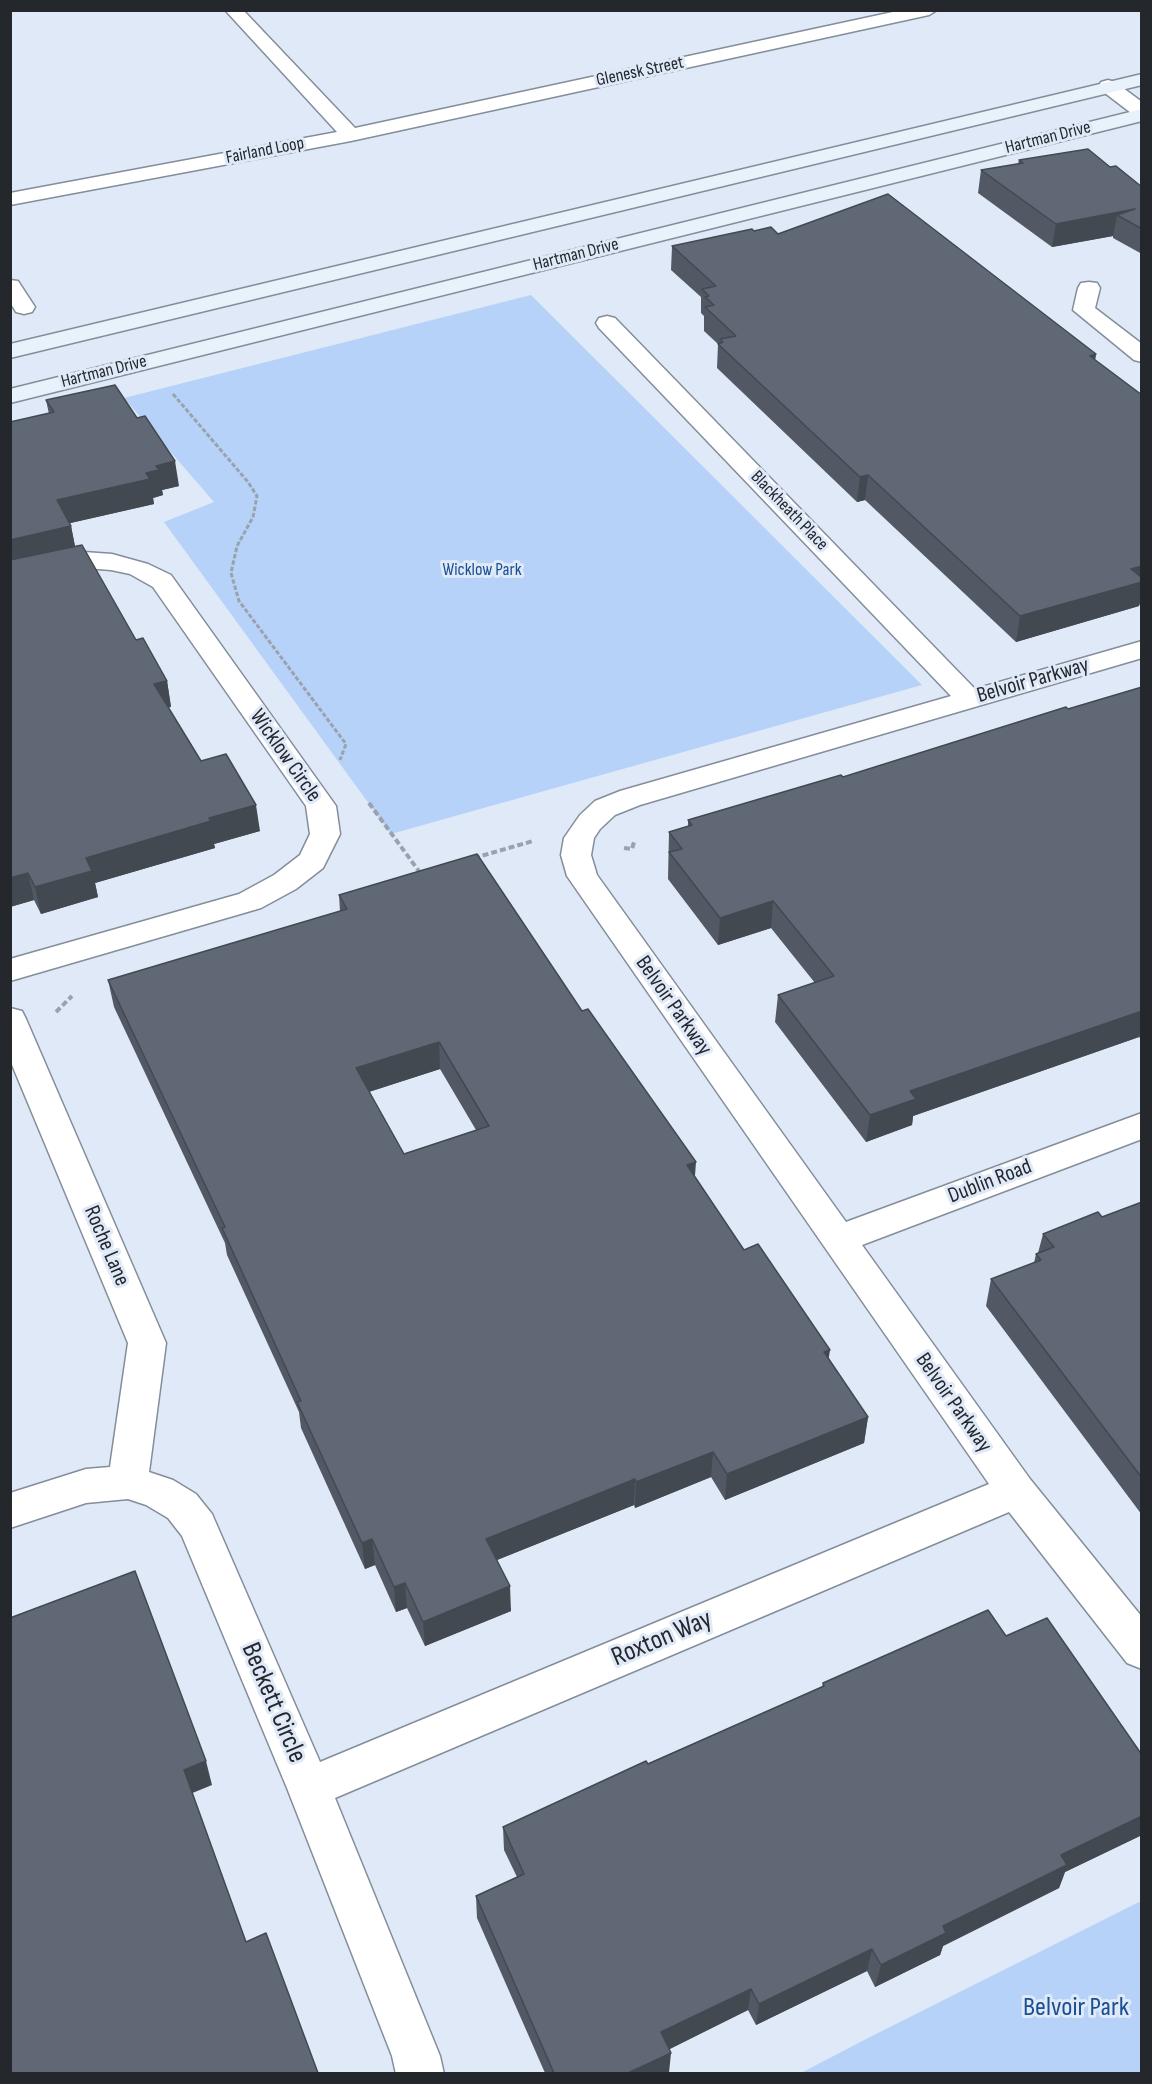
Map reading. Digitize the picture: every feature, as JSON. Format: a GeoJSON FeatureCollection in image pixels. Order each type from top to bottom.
{"type":"FeatureCollection","features":[{"type":"Feature","properties":{"kind":"main road","name":"Hartman Drive"},"geometry":{"type":"LineString","coordinates":[[10,351],[1142,79]]}},
{"type":"Feature","properties":{"kind":"main road","name":"Hartman Drive"},"geometry":{"type":"LineString","coordinates":[[10,396],[1142,113]]}},
{"type":"Feature","properties":{"kind":"street"},"geometry":{"type":"LineString","coordinates":[[233,10],[351,135]]}},
{"type":"Feature","properties":{"kind":"street","name":"Glenesk Street"},"geometry":{"type":"LineString","coordinates":[[351,135],[929,10]]}},
{"type":"Feature","properties":{"kind":"street"},"geometry":{"type":"LineString","coordinates":[[1108,86],[1142,99]]}},
{"type":"Feature","properties":{"kind":"street"},"geometry":{"type":"LineString","coordinates":[[1108,86],[1142,113]]}},
{"type":"Feature","properties":{"kind":"street","name":"Fairland Loop"},"geometry":{"type":"LineString","coordinates":[[10,199],[351,135]]}},
{"type":"Feature","properties":{"kind":"street"},"geometry":{"type":"LineString","coordinates":[[10,286],[24,307]]}},
{"type":"Feature","properties":{"kind":"street"},"geometry":{"type":"LineString","coordinates":[[1089,288],[1084,310],[1142,355]]}},
{"type":"Feature","properties":{"kind":"street","name":"Blackheath Place"},"geometry":{"type":"LineString","coordinates":[[607,323],[969,700]]}},
{"type":"Feature","properties":{"kind":"street","name":"Wicklow Circle"},"geometry":{"type":"LineString","coordinates":[[10,578],[84,561],[112,562],[139,569],[162,582],[321,806],[325,834],[312,861],[285,882],[250,901],[10,970]]}},
{"type":"Feature","properties":{"kind":"street","name":"Belvoir Parkway"},"geometry":{"type":"LineString","coordinates":[[1142,649],[630,798],[604,808],[590,822],[578,843],[576,855],[582,876],[1016,1491],[1142,1650]]}},
{"type":"Feature","properties":{"kind":"street","name":"Roche Lane"},"geometry":{"type":"LineString","coordinates":[[10,1019],[147,1343],[128,1482]]}},
{"type":"Feature","properties":{"kind":"street","name":"Dublin Road"},"geometry":{"type":"LineString","coordinates":[[838,1239],[1142,1125]]}},
{"type":"Feature","properties":{"kind":"street","name":"Beckett Circle"},"geometry":{"type":"LineString","coordinates":[[10,1511],[86,1486],[128,1482],[159,1492],[182,1506],[198,1526],[309,1788],[416,2056],[420,2073]]}},
{"type":"Feature","properties":{"kind":"street","name":"Roxton Way"},"geometry":{"type":"LineString","coordinates":[[309,1788],[1016,1491]]}},
{"type":"Feature","properties":{"kind":"path"},"geometry":{"type":"LineString","coordinates":[[188,352],[204,369],[172,394],[248,482],[257,496],[253,517],[237,546],[231,573],[239,601],[346,744],[339,763]]}},
{"type":"Feature","properties":{"kind":"path"},"geometry":{"type":"LineString","coordinates":[[366,800],[420,874],[431,871]]}},
{"type":"Feature","properties":{"kind":"path"},"geometry":{"type":"LineString","coordinates":[[465,861],[542,838],[632,849],[636,834]]}},
{"type":"Feature","properties":{"kind":"green space","name":"Wicklow Park"},"geometry":{"type":"Polygon","coordinates":[[[531,295],[922,685],[391,834],[164,522],[214,502],[124,398],[531,295]]]}},
{"type":"Feature","properties":{"kind":"green space","name":"Belvoir Park"},"geometry":{"type":"Polygon","coordinates":[[[1141,1901],[1141,2073],[801,2073],[870,2037],[1141,1901]]]}},
{"type":"Feature","properties":{"kind":"building"},"geometry":{"type":"Polygon","coordinates":[[[1088,149],[1110,167],[1116,166],[1142,187],[1142,229],[1117,215],[1135,209],[1056,224],[981,170],[1023,163],[1019,160],[1088,149]]]}},
{"type":"Feature","properties":{"kind":"building"},"geometry":{"type":"Polygon","coordinates":[[[888,194],[1096,354],[1090,356],[1142,395],[1142,566],[1131,569],[1142,578],[1142,582],[1020,616],[868,475],[860,477],[718,344],[723,342],[720,339],[736,336],[705,307],[714,305],[705,297],[709,296],[702,289],[716,286],[672,246],[752,229],[754,231],[771,227],[778,234],[888,194]]]}},
{"type":"Feature","properties":{"kind":"building"},"geometry":{"type":"Polygon","coordinates":[[[115,385],[137,418],[145,416],[175,461],[156,466],[159,470],[146,473],[150,479],[57,500],[71,526],[10,540],[10,422],[54,412],[46,400],[115,385]]]}},
{"type":"Feature","properties":{"kind":"building"},"geometry":{"type":"Polygon","coordinates":[[[82,545],[136,640],[143,638],[167,681],[154,684],[201,761],[226,754],[256,805],[209,818],[211,821],[86,858],[92,871],[35,887],[28,873],[10,878],[10,560],[82,545]]]}},
{"type":"Feature","properties":{"kind":"building"},"geometry":{"type":"Polygon","coordinates":[[[1142,687],[1142,1011],[910,1091],[916,1099],[870,1115],[778,995],[834,976],[773,901],[720,918],[669,852],[682,849],[669,832],[692,825],[688,820],[841,775],[843,777],[1066,707],[1068,709],[1142,687]]]}},
{"type":"Feature","properties":{"kind":"building"},"geometry":{"type":"Polygon","coordinates":[[[477,854],[582,1011],[588,1009],[696,1162],[687,1165],[744,1250],[758,1244],[830,1350],[824,1352],[868,1417],[727,1474],[713,1452],[636,1482],[635,1479],[486,1539],[510,1586],[423,1622],[405,1583],[394,1587],[372,1539],[362,1543],[297,1402],[301,1401],[222,1228],[225,1227],[108,980],[347,909],[339,895],[477,854]],[[439,1042],[356,1068],[404,1154],[489,1126],[439,1042]]]}},
{"type":"Feature","properties":{"kind":"building"},"geometry":{"type":"Polygon","coordinates":[[[1142,1202],[1142,1478],[991,1279],[1041,1260],[1036,1254],[1054,1247],[1043,1234],[1098,1212],[1102,1217],[1142,1202]]]}},
{"type":"Feature","properties":{"kind":"building"},"geometry":{"type":"Polygon","coordinates":[[[135,1571],[206,1761],[184,1770],[246,1942],[266,1933],[318,2073],[10,2073],[10,1618],[135,1571]]]}},
{"type":"Feature","properties":{"kind":"building"},"geometry":{"type":"Polygon","coordinates":[[[988,1610],[1006,1636],[1047,1618],[1142,1755],[1142,1816],[1061,1855],[1067,1865],[943,1926],[946,1933],[881,1965],[872,1949],[759,2004],[751,1989],[661,2032],[671,2053],[628,2073],[554,2073],[476,1896],[524,1874],[503,1827],[646,1761],[648,1764],[824,1686],[823,1683],[988,1610]]]}}]}
